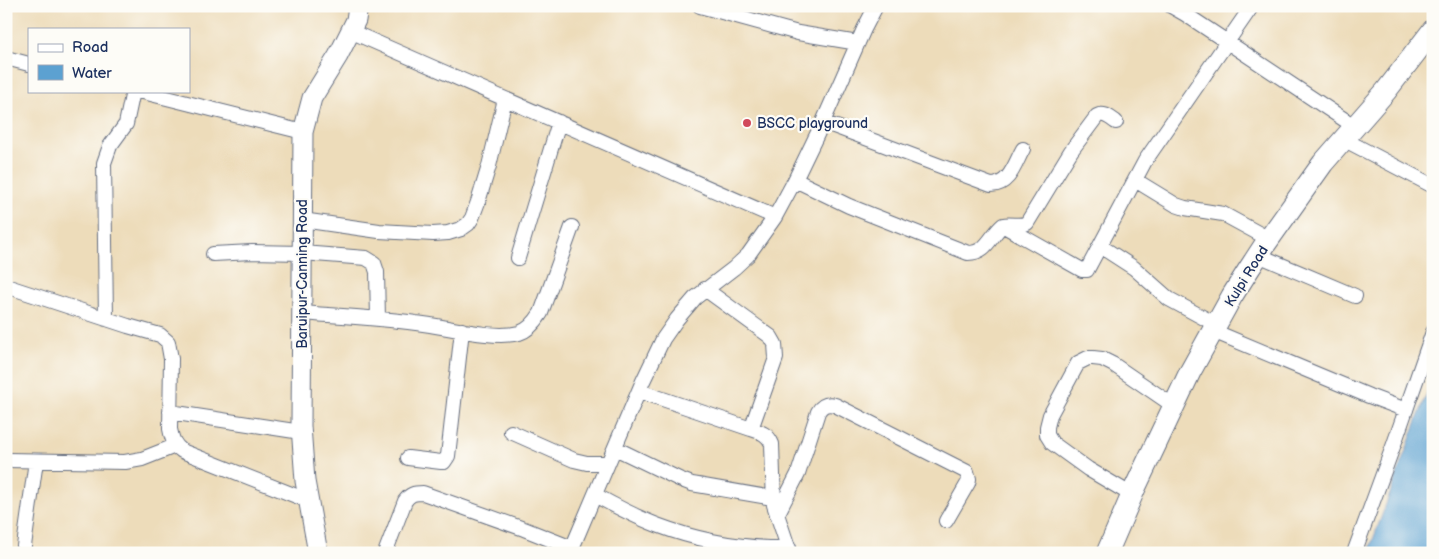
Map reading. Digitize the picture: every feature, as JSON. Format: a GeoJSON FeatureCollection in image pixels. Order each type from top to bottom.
{"type":"FeatureCollection","features":[{"type":"Feature","properties":{"kind":"main road","name":"Baruipur-Canning Road"},"geometry":{"type":"LineString","coordinates":[[318,553],[305,481],[301,432],[303,132],[312,98],[338,56],[356,20],[358,6]]}},
{"type":"Feature","properties":{"kind":"main road","name":"Kulpi Road"},"geometry":{"type":"LineString","coordinates":[[1107,553],[1190,372],[1232,296],[1323,163],[1386,90],[1433,30]]}},
{"type":"Feature","properties":{"kind":"street"},"geometry":{"type":"LineString","coordinates":[[700,6],[798,33],[858,43]]}},
{"type":"Feature","properties":{"kind":"street"},"geometry":{"type":"LineString","coordinates":[[385,553],[405,501],[415,493],[423,493],[524,529],[571,550],[663,339],[689,305],[748,255],[775,217],[823,122],[876,6]]}},
{"type":"Feature","properties":{"kind":"street"},"geometry":{"type":"LineString","coordinates":[[1171,6],[1227,42],[1349,132],[1433,186]]}},
{"type":"Feature","properties":{"kind":"street"},"geometry":{"type":"LineString","coordinates":[[1003,225],[1084,271],[1088,268],[1145,161],[1252,6]]}},
{"type":"Feature","properties":{"kind":"street"},"geometry":{"type":"LineString","coordinates":[[350,31],[775,217]]}},
{"type":"Feature","properties":{"kind":"street"},"geometry":{"type":"LineString","coordinates":[[6,58],[28,64]]}},
{"type":"Feature","properties":{"kind":"street"},"geometry":{"type":"LineString","coordinates":[[106,319],[104,163],[110,146],[126,124],[133,92]]}},
{"type":"Feature","properties":{"kind":"street"},"geometry":{"type":"LineString","coordinates":[[143,92],[303,132]]}},
{"type":"Feature","properties":{"kind":"street"},"geometry":{"type":"LineString","coordinates":[[302,220],[379,231],[433,234],[448,233],[461,229],[472,218],[478,202],[506,99]]}},
{"type":"Feature","properties":{"kind":"street"},"geometry":{"type":"LineString","coordinates":[[795,180],[849,206],[968,253],[976,252],[984,247],[1003,225],[1024,225],[1026,223],[1071,151],[1096,116],[1099,114],[1105,115],[1116,122]]}},
{"type":"Feature","properties":{"kind":"street"},"geometry":{"type":"LineString","coordinates":[[518,258],[559,122]]}},
{"type":"Feature","properties":{"kind":"street"},"geometry":{"type":"LineString","coordinates":[[823,122],[991,185],[998,185],[1006,181],[1023,148]]}},
{"type":"Feature","properties":{"kind":"street"},"geometry":{"type":"LineString","coordinates":[[1135,180],[1176,205],[1223,214],[1264,247],[1355,296]]}},
{"type":"Feature","properties":{"kind":"street"},"geometry":{"type":"LineString","coordinates":[[301,313],[417,323],[493,334],[518,333],[526,330],[538,318],[572,227]]}},
{"type":"Feature","properties":{"kind":"street"},"geometry":{"type":"LineString","coordinates":[[1100,246],[1134,268],[1169,299],[1215,328],[1369,396],[1406,410]]}},
{"type":"Feature","properties":{"kind":"street"},"geometry":{"type":"LineString","coordinates":[[213,254],[252,252],[302,253],[366,258],[374,263],[376,272],[378,319]]}},
{"type":"Feature","properties":{"kind":"street"},"geometry":{"type":"LineString","coordinates":[[6,286],[160,335],[168,342],[171,359],[170,429],[175,446],[182,451],[309,501]]}},
{"type":"Feature","properties":{"kind":"street"},"geometry":{"type":"LineString","coordinates":[[706,289],[770,337],[776,344],[776,358],[751,428]]}},
{"type":"Feature","properties":{"kind":"street"},"geometry":{"type":"LineString","coordinates":[[408,458],[444,462],[448,456],[462,330]]}},
{"type":"Feature","properties":{"kind":"street"},"geometry":{"type":"LineString","coordinates":[[1354,553],[1433,332]]}},
{"type":"Feature","properties":{"kind":"street"},"geometry":{"type":"LineString","coordinates":[[1132,495],[1088,469],[1052,443],[1047,435],[1050,415],[1078,363],[1088,358],[1102,359],[1114,365],[1174,406]]}},
{"type":"Feature","properties":{"kind":"street"},"geometry":{"type":"LineString","coordinates":[[595,495],[656,525],[714,542],[790,550],[773,498],[772,444],[770,440],[764,434],[751,428],[639,391]]}},
{"type":"Feature","properties":{"kind":"street"},"geometry":{"type":"LineString","coordinates":[[777,515],[798,474],[818,412],[821,407],[830,404],[967,472],[968,483],[946,521]]}},
{"type":"Feature","properties":{"kind":"street"},"geometry":{"type":"LineString","coordinates":[[170,412],[301,432]]}},
{"type":"Feature","properties":{"kind":"street"},"geometry":{"type":"LineString","coordinates":[[511,432],[574,460],[587,463],[608,463]]}},
{"type":"Feature","properties":{"kind":"street"},"geometry":{"type":"LineString","coordinates":[[6,460],[125,462],[142,459],[175,446]]}},
{"type":"Feature","properties":{"kind":"street"},"geometry":{"type":"LineString","coordinates":[[615,448],[692,484],[773,498]]}},
{"type":"Feature","properties":{"kind":"street"},"geometry":{"type":"LineString","coordinates":[[24,553],[36,461]]}},
{"type":"Feature","properties":{"kind":"water"},"geometry":{"type":"Polygon","coordinates":[[[1433,377],[1433,553],[1368,553],[1433,377]]]}},
{"type":"Feature","properties":{"kind":"place","name":"BSCC playground"},"geometry":{"type":"Point","coordinates":[747,123]}}]}
